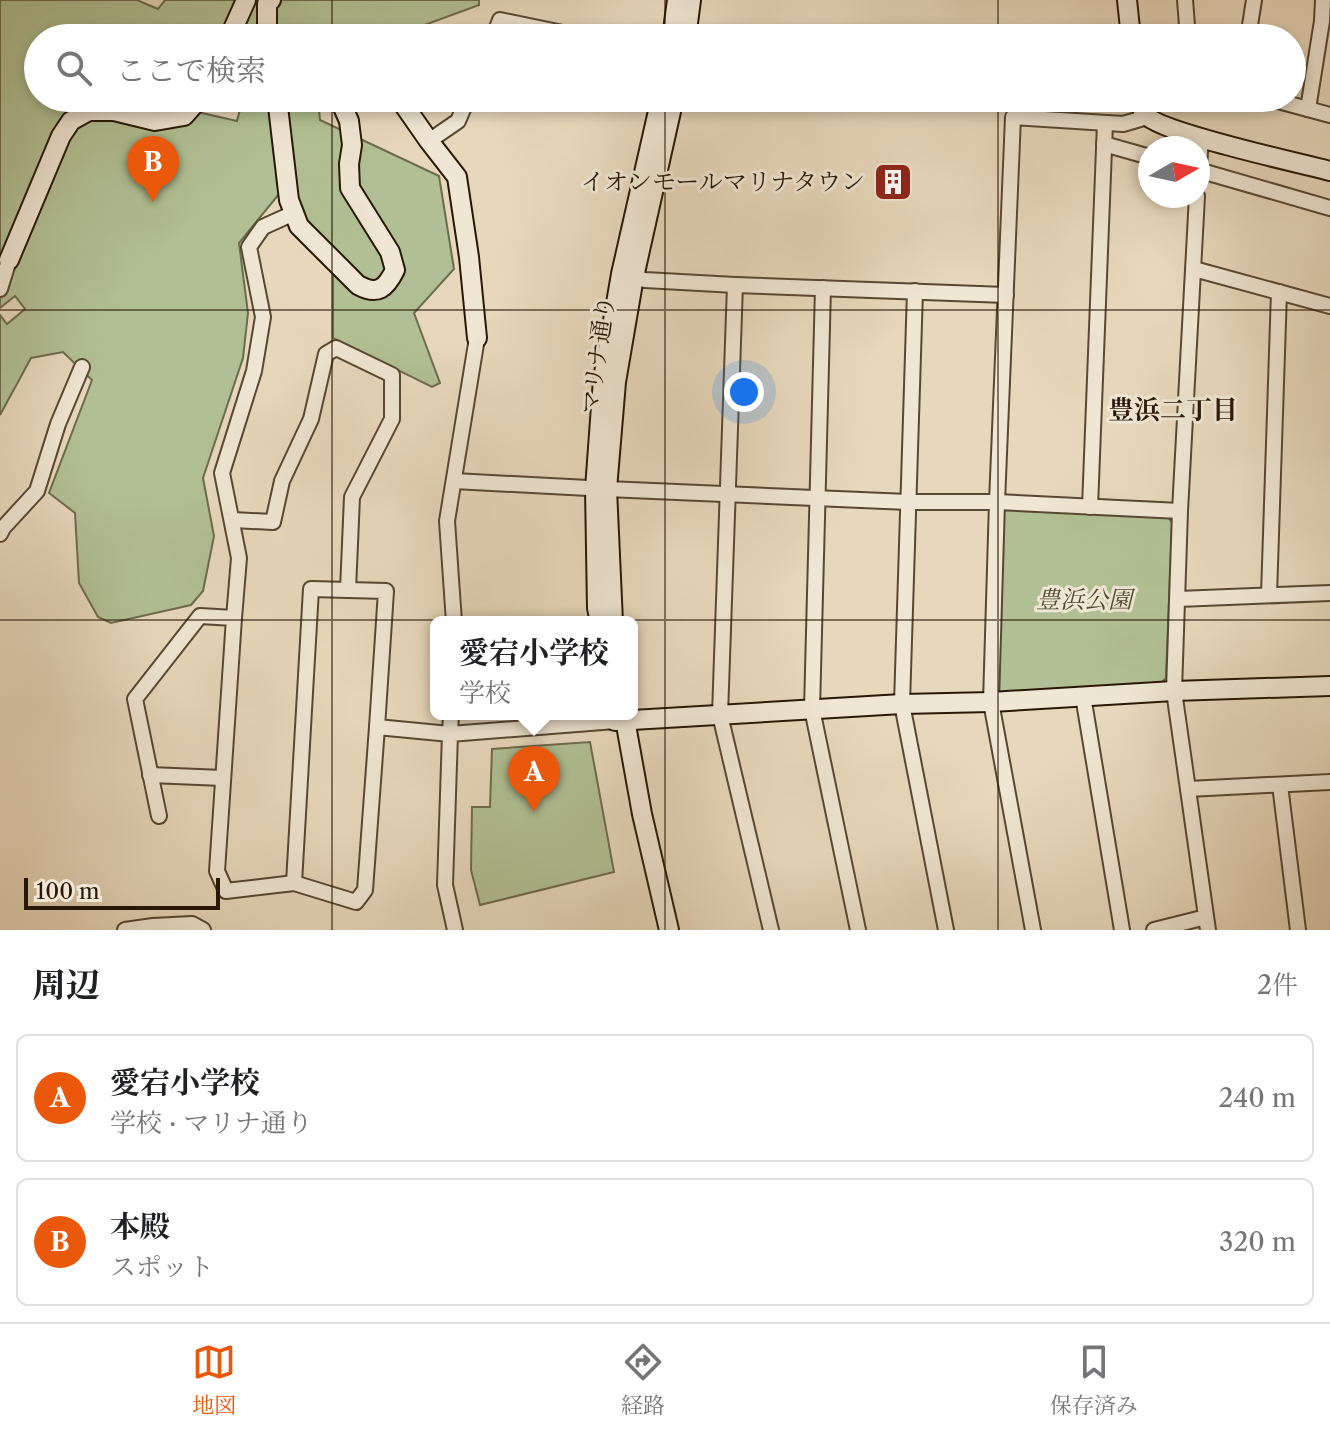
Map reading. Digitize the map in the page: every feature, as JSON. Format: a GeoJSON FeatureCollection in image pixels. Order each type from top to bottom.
{"type":"FeatureCollection","features":[{"type":"Feature","properties":{"kind":"street"},"geometry":{"type":"LineString","coordinates":[[235,24],[246,0]]}},
{"type":"Feature","properties":{"kind":"street"},"geometry":{"type":"LineString","coordinates":[[267,24],[267,4],[271,0]]}},
{"type":"Feature","properties":{"kind":"street"},"geometry":{"type":"LineString","coordinates":[[674,24],[677,0]]}},
{"type":"Feature","properties":{"kind":"street"},"geometry":{"type":"LineString","coordinates":[[688,24],[691,0]]}},
{"type":"Feature","properties":{"kind":"street"},"geometry":{"type":"LineString","coordinates":[[1127,0],[1130,24]]}},
{"type":"Feature","properties":{"kind":"street"},"geometry":{"type":"LineString","coordinates":[[1134,0],[1136,24]]}},
{"type":"Feature","properties":{"kind":"street"},"geometry":{"type":"LineString","coordinates":[[1185,0],[1187,24]]}},
{"type":"Feature","properties":{"kind":"street"},"geometry":{"type":"LineString","coordinates":[[1250,24],[1254,0]]}},
{"type":"Feature","properties":{"kind":"street"},"geometry":{"type":"LineString","coordinates":[[1323,0],[1308,109],[1330,115]]}},
{"type":"Feature","properties":{"kind":"street"},"geometry":{"type":"LineString","coordinates":[[498,24],[500,20],[519,24]]}},
{"type":"Feature","properties":{"kind":"street"},"geometry":{"type":"LineString","coordinates":[[0,289],[61,136],[71,121],[87,112]]}},
{"type":"Feature","properties":{"kind":"street"},"geometry":{"type":"LineString","coordinates":[[118,112],[155,121],[184,116],[188,112]]}},
{"type":"Feature","properties":{"kind":"street"},"geometry":{"type":"LineString","coordinates":[[278,112],[289,200],[299,226],[358,285],[368,291],[377,290],[388,283],[395,270],[390,252],[350,188],[352,145],[345,112]]}},
{"type":"Feature","properties":{"kind":"street"},"geometry":{"type":"LineString","coordinates":[[409,112],[457,177],[477,338],[447,521],[454,616]]}},
{"type":"Feature","properties":{"kind":"street"},"geometry":{"type":"LineString","coordinates":[[429,141],[458,121],[462,112]]}},
{"type":"Feature","properties":{"kind":"street","name":"マリナ通り"},"geometry":{"type":"LineString","coordinates":[[627,275],[658,112]]}},
{"type":"Feature","properties":{"kind":"street","name":"マリナ通り"},"geometry":{"type":"LineString","coordinates":[[599,616],[603,379],[670,112]]}},
{"type":"Feature","properties":{"kind":"street"},"geometry":{"type":"LineString","coordinates":[[1033,930],[991,702],[1013,117],[1123,124],[1139,112]]}},
{"type":"Feature","properties":{"kind":"street"},"geometry":{"type":"LineString","coordinates":[[1155,112],[1197,136]]}},
{"type":"Feature","properties":{"kind":"street"},"geometry":{"type":"LineString","coordinates":[[1158,112],[1330,164]]}},
{"type":"Feature","properties":{"kind":"street"},"geometry":{"type":"LineString","coordinates":[[1090,507],[1105,123]]}},
{"type":"Feature","properties":{"kind":"street"},"geometry":{"type":"LineString","coordinates":[[1210,140],[1330,171]]}},
{"type":"Feature","properties":{"kind":"street"},"geometry":{"type":"LineString","coordinates":[[1104,144],[1138,154]]}},
{"type":"Feature","properties":{"kind":"street"},"geometry":{"type":"LineString","coordinates":[[1210,173],[1330,208]]}},
{"type":"Feature","properties":{"kind":"street"},"geometry":{"type":"LineString","coordinates":[[1154,930],[1207,923],[1174,691],[1197,208]]}},
{"type":"Feature","properties":{"kind":"street"},"geometry":{"type":"LineString","coordinates":[[294,213],[263,227],[249,247],[263,317],[254,371],[222,473],[239,558],[217,871],[226,891],[294,883],[356,902],[365,890],[386,591],[311,589],[294,883]]}},
{"type":"Feature","properties":{"kind":"street"},"geometry":{"type":"LineString","coordinates":[[1194,269],[1330,306]]}},
{"type":"Feature","properties":{"kind":"street"},"geometry":{"type":"LineString","coordinates":[[627,275],[645,280],[735,285],[1006,295]]}},
{"type":"Feature","properties":{"kind":"street"},"geometry":{"type":"LineString","coordinates":[[735,285],[720,715],[771,930]]}},
{"type":"Feature","properties":{"kind":"street"},"geometry":{"type":"LineString","coordinates":[[823,288],[812,709],[858,930]]}},
{"type":"Feature","properties":{"kind":"street"},"geometry":{"type":"LineString","coordinates":[[915,291],[902,704],[946,930]]}},
{"type":"Feature","properties":{"kind":"street"},"geometry":{"type":"LineString","coordinates":[[1269,595],[1279,292]]}},
{"type":"Feature","properties":{"kind":"street"},"geometry":{"type":"LineString","coordinates":[[233,520],[273,522],[282,481],[311,419],[326,354],[336,348],[392,375],[392,419],[352,497],[348,590]]}},
{"type":"Feature","properties":{"kind":"street"},"geometry":{"type":"LineString","coordinates":[[0,534],[37,491],[58,424],[82,367]]}},
{"type":"Feature","properties":{"kind":"street"},"geometry":{"type":"LineString","coordinates":[[454,481],[1180,511]]}},
{"type":"Feature","properties":{"kind":"street","name":"マリナ通り"},"geometry":{"type":"LineString","coordinates":[[601,489],[612,616]]}},
{"type":"Feature","properties":{"kind":"street"},"geometry":{"type":"LineString","coordinates":[[1178,599],[1330,593]]}},
{"type":"Feature","properties":{"kind":"street"},"geometry":{"type":"LineString","coordinates":[[159,816],[135,699],[200,616],[234,618]]}},
{"type":"Feature","properties":{"kind":"street"},"geometry":{"type":"LineString","coordinates":[[638,717],[1330,686]]}},
{"type":"Feature","properties":{"kind":"street"},"geometry":{"type":"LineString","coordinates":[[1083,696],[1122,930]]}},
{"type":"Feature","properties":{"kind":"street"},"geometry":{"type":"LineString","coordinates":[[451,720],[445,885],[455,930]]}},
{"type":"Feature","properties":{"kind":"street"},"geometry":{"type":"LineString","coordinates":[[377,727],[450,734],[589,720]]}},
{"type":"Feature","properties":{"kind":"street"},"geometry":{"type":"LineString","coordinates":[[619,720],[629,814],[657,930]]}},
{"type":"Feature","properties":{"kind":"street"},"geometry":{"type":"LineString","coordinates":[[620,720],[669,930]]}},
{"type":"Feature","properties":{"kind":"street"},"geometry":{"type":"LineString","coordinates":[[150,775],[223,778]]}},
{"type":"Feature","properties":{"kind":"street"},"geometry":{"type":"LineString","coordinates":[[1188,789],[1330,782]]}},
{"type":"Feature","properties":{"kind":"street"},"geometry":{"type":"LineString","coordinates":[[1280,785],[1298,930]]}},
{"type":"Feature","properties":{"kind":"street"},"geometry":{"type":"LineString","coordinates":[[125,930],[192,924],[203,930]]}},
{"type":"Feature","properties":{"kind":"green space"},"geometry":{"type":"Polygon","coordinates":[[[0,0],[137,0],[158,9],[165,0],[479,0],[479,5],[427,24],[24,24],[24,112],[202,112],[237,121],[239,112],[319,112],[320,120],[439,176],[454,269],[414,313],[440,383],[432,387],[333,338],[333,268],[279,194],[239,243],[248,313],[243,358],[203,478],[214,536],[203,591],[191,605],[111,623],[98,617],[79,583],[75,513],[49,493],[92,380],[63,352],[31,358],[0,415],[0,315],[7,324],[25,309],[15,296],[0,308],[0,279],[6,254],[0,259],[0,0]]]}},
{"type":"Feature","properties":{"kind":"green space","name":"豊浜公園"},"geometry":{"type":"Polygon","coordinates":[[[1009,509],[1168,517],[1172,523],[1166,678],[1160,684],[1000,692],[996,686],[1002,513],[1009,509]]]}},
{"type":"Feature","properties":{"kind":"green space"},"geometry":{"type":"Polygon","coordinates":[[[590,742],[614,872],[480,905],[471,870],[472,807],[490,807],[492,749],[590,742]]]}},
{"type":"Feature","properties":{"kind":"place","name":"イオンモールマリナタウン"},"geometry":{"type":"Point","coordinates":[893,182]}},
{"type":"Feature","properties":{"kind":"place","name":"本殿"},"geometry":{"type":"Point","coordinates":[153,202]}},
{"type":"Feature","properties":{"kind":"place","name":"愛宕小学校"},"geometry":{"type":"Point","coordinates":[534,812]}},
{"type":"Feature","properties":{"kind":"district","name":"豊浜二丁目"},"geometry":{"type":"Point","coordinates":[1173,410]}}]}
